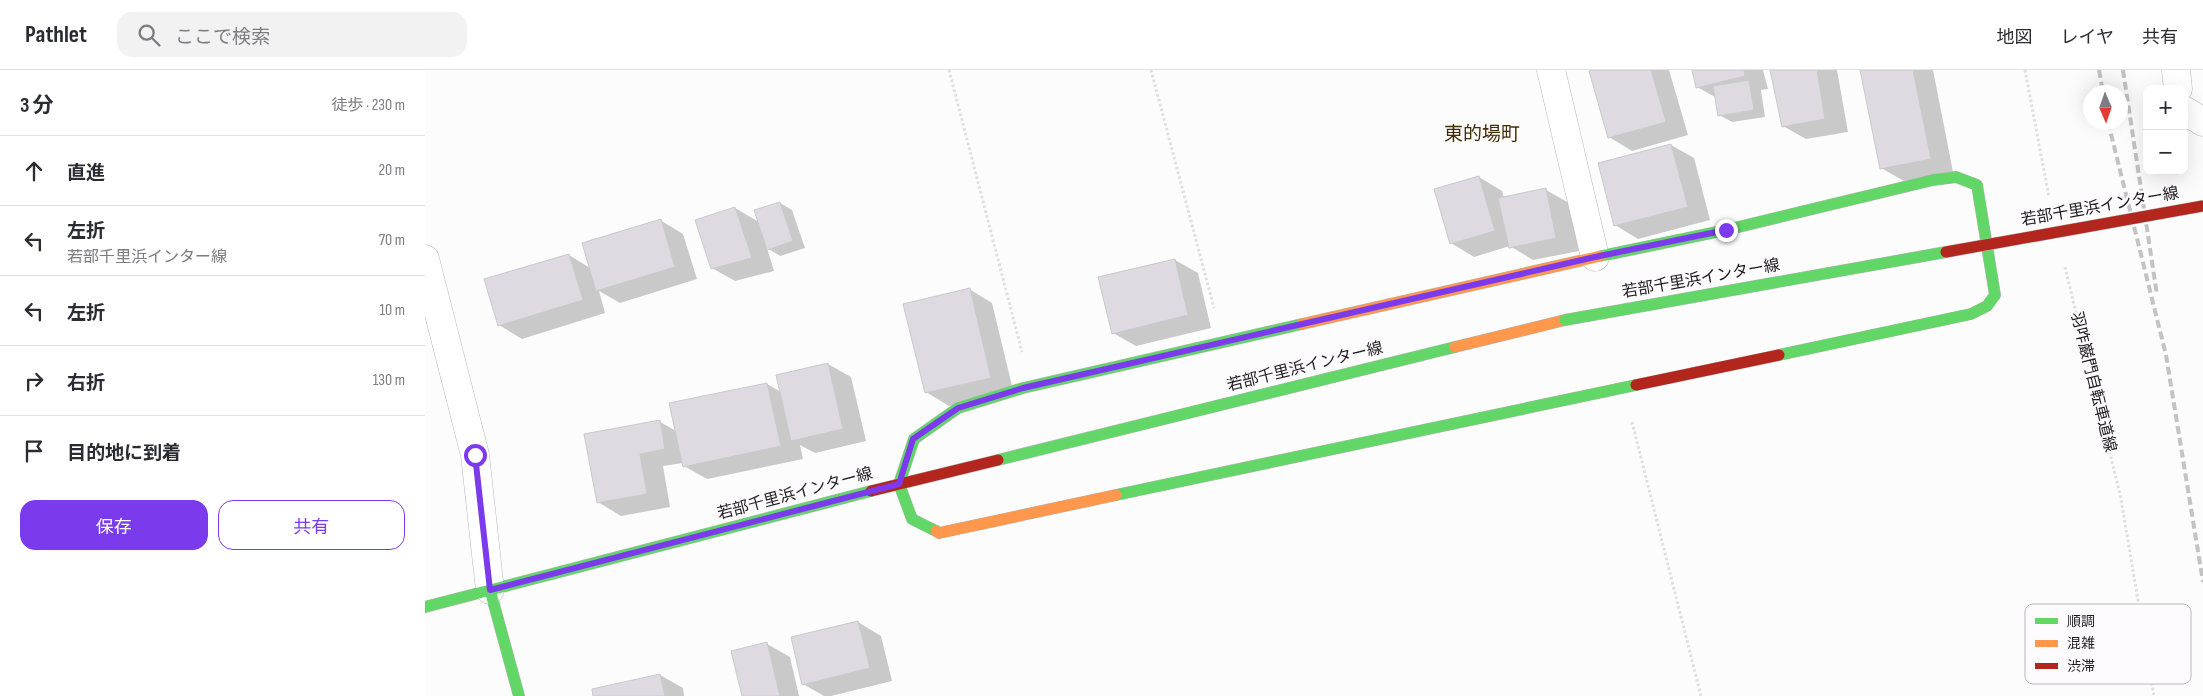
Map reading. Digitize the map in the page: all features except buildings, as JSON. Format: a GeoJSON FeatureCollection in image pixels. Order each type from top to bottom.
{"type":"FeatureCollection","features":[{"type":"Feature","properties":{"kind":"street"},"geometry":{"type":"LineString","coordinates":[[1551,70],[1595,257]]}},
{"type":"Feature","properties":{"kind":"street"},"geometry":{"type":"LineString","coordinates":[[2175,70],[2177,85]]}},
{"type":"Feature","properties":{"kind":"street"},"geometry":{"type":"LineString","coordinates":[[2188,113],[2203,122]]}},
{"type":"Feature","properties":{"kind":"street"},"geometry":{"type":"LineString","coordinates":[[1956,177],[1977,185],[1995,295],[1987,306],[1971,314],[939,533],[912,519],[899,484],[913,439],[958,408],[1031,387],[1595,257],[1726,230],[1933,180],[1956,177]]}},
{"type":"Feature","properties":{"kind":"street","name":"若部千里浜インター線"},"geometry":{"type":"LineString","coordinates":[[425,607],[899,484],[1565,320],[2203,206]]}},
{"type":"Feature","properties":{"kind":"street"},"geometry":{"type":"LineString","coordinates":[[425,259],[475,455],[490,590],[519,696]]}},
{"type":"Feature","properties":{"kind":"path"},"geometry":{"type":"LineString","coordinates":[[949,70],[1031,387]]}},
{"type":"Feature","properties":{"kind":"path"},"geometry":{"type":"LineString","coordinates":[[1151,70],[1223,342]]}},
{"type":"Feature","properties":{"kind":"path"},"geometry":{"type":"LineString","coordinates":[[2025,70],[2040,158],[2051,205]]}},
{"type":"Feature","properties":{"kind":"path","name":"羽咋巌門自転車道線"},"geometry":{"type":"LineString","coordinates":[[2064,262],[2121,499],[2139,604]]}},
{"type":"Feature","properties":{"kind":"path"},"geometry":{"type":"LineString","coordinates":[[1623,388],[1701,696]]}},
{"type":"Feature","properties":{"kind":"railway"},"geometry":{"type":"LineString","coordinates":[[2099,70],[2102,85]]}},
{"type":"Feature","properties":{"kind":"railway"},"geometry":{"type":"LineString","coordinates":[[2123,70],[2157,295]]}},
{"type":"Feature","properties":{"kind":"railway"},"geometry":{"type":"LineString","coordinates":[[2110,130],[2166,355],[2203,582]]}},
{"type":"Feature","properties":{"kind":"traffic: fast"},"geometry":{"type":"LineString","coordinates":[[1779,355],[1971,314],[1987,306],[1995,295],[1977,185],[1956,177]]}},
{"type":"Feature","properties":{"kind":"traffic: fast"},"geometry":{"type":"LineString","coordinates":[[1601,256],[1726,230],[1933,180],[1956,177]]}},
{"type":"Feature","properties":{"kind":"traffic: fast"},"geometry":{"type":"LineString","coordinates":[[1565,320],[1946,252]]}},
{"type":"Feature","properties":{"kind":"traffic: fast"},"geometry":{"type":"LineString","coordinates":[[936,531],[912,519],[899,484],[914,439],[958,408],[1023,388],[1302,324]]}},
{"type":"Feature","properties":{"kind":"traffic: fast"},"geometry":{"type":"LineString","coordinates":[[998,460],[1455,347]]}},
{"type":"Feature","properties":{"kind":"traffic: fast"},"geometry":{"type":"LineString","coordinates":[[1116,495],[1636,385]]}},
{"type":"Feature","properties":{"kind":"traffic: fast"},"geometry":{"type":"LineString","coordinates":[[425,607],[871,491]]}},
{"type":"Feature","properties":{"kind":"traffic: fast"},"geometry":{"type":"LineString","coordinates":[[490,590],[519,696]]}},
{"type":"Feature","properties":{"kind":"traffic: slow"},"geometry":{"type":"LineString","coordinates":[[1302,324],[1601,256]]}},
{"type":"Feature","properties":{"kind":"traffic: slow"},"geometry":{"type":"LineString","coordinates":[[1455,347],[1565,320]]}},
{"type":"Feature","properties":{"kind":"traffic: slow"},"geometry":{"type":"LineString","coordinates":[[936,531],[939,533],[1116,495]]}},
{"type":"Feature","properties":{"kind":"traffic: jam"},"geometry":{"type":"LineString","coordinates":[[1946,252],[2203,206]]}},
{"type":"Feature","properties":{"kind":"traffic: jam"},"geometry":{"type":"LineString","coordinates":[[1636,385],[1779,355]]}},
{"type":"Feature","properties":{"kind":"traffic: jam"},"geometry":{"type":"LineString","coordinates":[[871,491],[998,460]]}},
{"type":"Feature","properties":{"kind":"district","name":"東的場町"},"geometry":{"type":"Point","coordinates":[1482,134]}},
{"type":"Feature","properties":{"kind":"route"},"geometry":{"type":"LineString","coordinates":[[475,455],[490,590],[899,484],[913,439],[958,408],[1023,388],[1595,257],[1726,230]]}}]}
